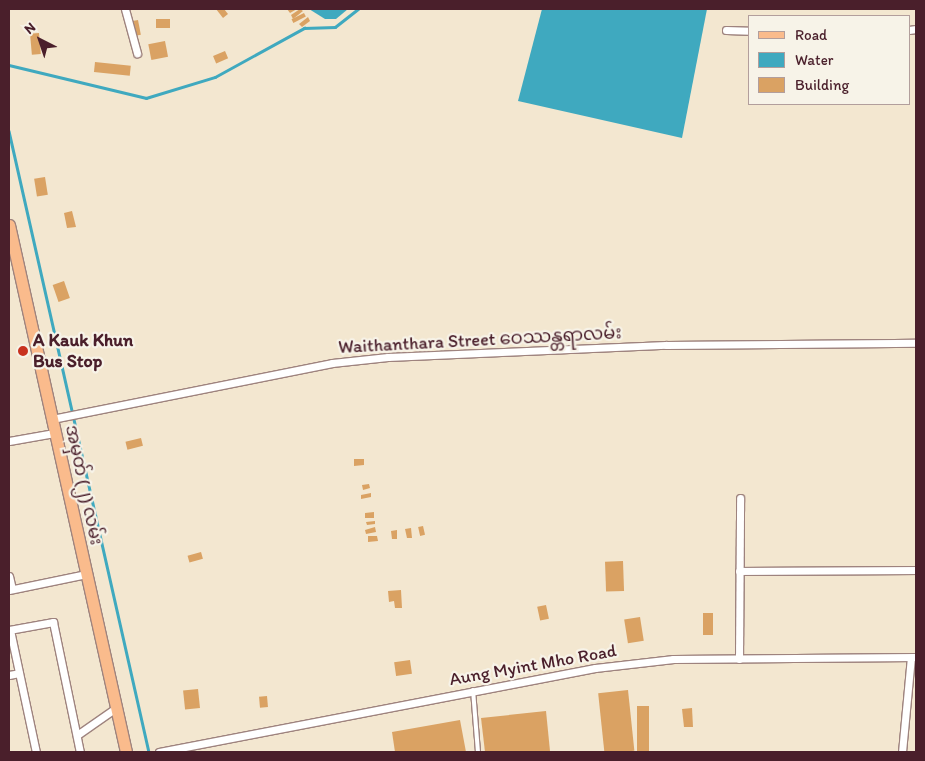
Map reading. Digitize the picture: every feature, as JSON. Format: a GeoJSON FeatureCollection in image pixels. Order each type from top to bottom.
{"type":"FeatureCollection","features":[{"type":"Feature","properties":{"kind":"main road","name":"အမှတ် (၂) လမ်း"},"geometry":{"type":"LineString","coordinates":[[9,225],[126,752]]}},
{"type":"Feature","properties":{"kind":"street"},"geometry":{"type":"LineString","coordinates":[[125,9],[137,53]]}},
{"type":"Feature","properties":{"kind":"street"},"geometry":{"type":"LineString","coordinates":[[726,30],[748,31]]}},
{"type":"Feature","properties":{"kind":"street","name":"Waithanthara Street ဝေဿန္တရာလမ်း"},"geometry":{"type":"LineString","coordinates":[[52,419],[332,363],[388,357],[656,346],[916,342]]}},
{"type":"Feature","properties":{"kind":"street"},"geometry":{"type":"LineString","coordinates":[[9,441],[54,434]]}},
{"type":"Feature","properties":{"kind":"street"},"geometry":{"type":"LineString","coordinates":[[739,660],[740,498]]}},
{"type":"Feature","properties":{"kind":"street"},"geometry":{"type":"LineString","coordinates":[[739,571],[916,570]]}},
{"type":"Feature","properties":{"kind":"street"},"geometry":{"type":"LineString","coordinates":[[9,576],[10,590],[86,574]]}},
{"type":"Feature","properties":{"kind":"street"},"geometry":{"type":"LineString","coordinates":[[36,752],[9,630],[53,622],[80,752]]}},
{"type":"Feature","properties":{"kind":"street"},"geometry":{"type":"LineString","coordinates":[[902,752],[914,657]]}},
{"type":"Feature","properties":{"kind":"street","name":"Aung Myint Mho Road"},"geometry":{"type":"LineString","coordinates":[[159,752],[595,668],[673,659],[739,660],[914,657]]}},
{"type":"Feature","properties":{"kind":"street"},"geometry":{"type":"LineString","coordinates":[[9,675],[19,673]]}},
{"type":"Feature","properties":{"kind":"street"},"geometry":{"type":"LineString","coordinates":[[77,735],[116,708]]}},
{"type":"Feature","properties":{"kind":"lane"},"geometry":{"type":"LineString","coordinates":[[473,690],[478,752]]}},
{"type":"Feature","properties":{"kind":"water"},"geometry":{"type":"Polygon","coordinates":[[[309,9],[348,9],[336,19],[325,19],[309,9]]]}},
{"type":"Feature","properties":{"kind":"water"},"geometry":{"type":"Polygon","coordinates":[[[542,9],[707,9],[682,138],[518,101],[542,9]]]}},
{"type":"Feature","properties":{"kind":"building"},"geometry":{"type":"Polygon","coordinates":[[[216,9],[224,9],[228,14],[223,18],[216,9]]]}},
{"type":"Feature","properties":{"kind":"building"},"geometry":{"type":"Polygon","coordinates":[[[287,9],[297,9],[290,13],[287,9]]]}},
{"type":"Feature","properties":{"kind":"building"},"geometry":{"type":"Polygon","coordinates":[[[300,9],[303,11],[293,19],[291,15],[300,9]]]}},
{"type":"Feature","properties":{"kind":"building"},"geometry":{"type":"Polygon","coordinates":[[[304,13],[306,17],[293,23],[292,19],[304,13]]]}},
{"type":"Feature","properties":{"kind":"building"},"geometry":{"type":"Polygon","coordinates":[[[308,17],[310,21],[302,27],[299,24],[308,17]]]}},
{"type":"Feature","properties":{"kind":"building"},"geometry":{"type":"Polygon","coordinates":[[[156,19],[170,19],[170,28],[156,28],[156,19]]]}},
{"type":"Feature","properties":{"kind":"building"},"geometry":{"type":"Polygon","coordinates":[[[138,20],[141,35],[134,36],[131,21],[138,20]]]}},
{"type":"Feature","properties":{"kind":"building"},"geometry":{"type":"Polygon","coordinates":[[[39,33],[41,54],[32,55],[30,34],[39,33]]]}},
{"type":"Feature","properties":{"kind":"building"},"geometry":{"type":"Polygon","coordinates":[[[165,41],[168,57],[151,60],[148,44],[165,41]]]}},
{"type":"Feature","properties":{"kind":"building"},"geometry":{"type":"Polygon","coordinates":[[[225,51],[228,58],[216,63],[213,56],[225,51]]]}},
{"type":"Feature","properties":{"kind":"building"},"geometry":{"type":"Polygon","coordinates":[[[95,62],[131,66],[130,76],[94,72],[95,62]]]}},
{"type":"Feature","properties":{"kind":"building"},"geometry":{"type":"Polygon","coordinates":[[[45,177],[48,195],[37,196],[34,179],[45,177]]]}},
{"type":"Feature","properties":{"kind":"building"},"geometry":{"type":"Polygon","coordinates":[[[72,211],[76,227],[67,228],[64,213],[72,211]]]}},
{"type":"Feature","properties":{"kind":"building"},"geometry":{"type":"Polygon","coordinates":[[[64,281],[70,298],[59,302],[53,285],[64,281]]]}},
{"type":"Feature","properties":{"kind":"building"},"geometry":{"type":"Polygon","coordinates":[[[141,438],[143,446],[127,450],[125,442],[141,438]]]}},
{"type":"Feature","properties":{"kind":"building"},"geometry":{"type":"Polygon","coordinates":[[[354,459],[364,459],[364,465],[354,466],[354,459]]]}},
{"type":"Feature","properties":{"kind":"building"},"geometry":{"type":"Polygon","coordinates":[[[369,484],[370,488],[363,490],[362,485],[369,484]]]}},
{"type":"Feature","properties":{"kind":"building"},"geometry":{"type":"Polygon","coordinates":[[[371,493],[371,497],[361,499],[361,495],[371,493]]]}},
{"type":"Feature","properties":{"kind":"building"},"geometry":{"type":"Polygon","coordinates":[[[374,512],[374,518],[365,518],[365,513],[374,512]]]}},
{"type":"Feature","properties":{"kind":"building"},"geometry":{"type":"Polygon","coordinates":[[[375,521],[375,524],[367,525],[366,522],[375,521]]]}},
{"type":"Feature","properties":{"kind":"building"},"geometry":{"type":"Polygon","coordinates":[[[423,526],[425,535],[420,536],[418,527],[423,526]]]}},
{"type":"Feature","properties":{"kind":"building"},"geometry":{"type":"Polygon","coordinates":[[[375,527],[376,532],[366,534],[365,530],[375,527]]]}},
{"type":"Feature","properties":{"kind":"building"},"geometry":{"type":"Polygon","coordinates":[[[411,528],[412,538],[407,538],[405,529],[411,528]]]}},
{"type":"Feature","properties":{"kind":"building"},"geometry":{"type":"Polygon","coordinates":[[[397,530],[397,539],[392,539],[391,531],[397,530]]]}},
{"type":"Feature","properties":{"kind":"building"},"geometry":{"type":"Polygon","coordinates":[[[368,536],[377,536],[378,541],[368,542],[368,536]]]}},
{"type":"Feature","properties":{"kind":"building"},"geometry":{"type":"Polygon","coordinates":[[[201,552],[203,559],[189,563],[188,556],[201,552]]]}},
{"type":"Feature","properties":{"kind":"building"},"geometry":{"type":"Polygon","coordinates":[[[623,561],[624,591],[606,592],[605,562],[623,561]]]}},
{"type":"Feature","properties":{"kind":"building"},"geometry":{"type":"Polygon","coordinates":[[[401,590],[402,608],[395,608],[394,601],[389,602],[388,591],[401,590]]]}},
{"type":"Feature","properties":{"kind":"building"},"geometry":{"type":"Polygon","coordinates":[[[546,605],[549,619],[540,621],[537,607],[546,605]]]}},
{"type":"Feature","properties":{"kind":"building"},"geometry":{"type":"Polygon","coordinates":[[[703,613],[713,613],[713,635],[703,635],[703,613]]]}},
{"type":"Feature","properties":{"kind":"building"},"geometry":{"type":"Polygon","coordinates":[[[640,617],[644,641],[628,643],[624,620],[640,617]]]}},
{"type":"Feature","properties":{"kind":"building"},"geometry":{"type":"Polygon","coordinates":[[[410,660],[412,674],[396,676],[394,662],[410,660]]]}},
{"type":"Feature","properties":{"kind":"building"},"geometry":{"type":"Polygon","coordinates":[[[198,689],[200,708],[185,709],[183,691],[198,689]]]}},
{"type":"Feature","properties":{"kind":"building"},"geometry":{"type":"Polygon","coordinates":[[[628,690],[634,751],[604,752],[598,693],[628,690]]]}},
{"type":"Feature","properties":{"kind":"building"},"geometry":{"type":"Polygon","coordinates":[[[267,696],[268,707],[260,708],[259,697],[267,696]]]}},
{"type":"Feature","properties":{"kind":"building"},"geometry":{"type":"Polygon","coordinates":[[[637,706],[649,706],[649,752],[637,752],[637,706]]]}},
{"type":"Feature","properties":{"kind":"building"},"geometry":{"type":"Polygon","coordinates":[[[692,708],[693,727],[684,727],[682,709],[692,708]]]}},
{"type":"Feature","properties":{"kind":"building"},"geometry":{"type":"Polygon","coordinates":[[[546,711],[550,751],[485,752],[481,718],[546,711]]]}},
{"type":"Feature","properties":{"kind":"building"},"geometry":{"type":"Polygon","coordinates":[[[460,720],[466,752],[395,752],[392,732],[460,720]]]}},
{"type":"Feature","properties":{"kind":"waterway"},"geometry":{"type":"LineString","coordinates":[[9,65],[146,98],[215,77],[304,28],[335,27],[358,9]]}},
{"type":"Feature","properties":{"kind":"waterway"},"geometry":{"type":"LineString","coordinates":[[9,131],[149,752]]}},
{"type":"Feature","properties":{"kind":"place","name":"A Kauk Khun Bus Stop"},"geometry":{"type":"Point","coordinates":[23,351]}}]}
